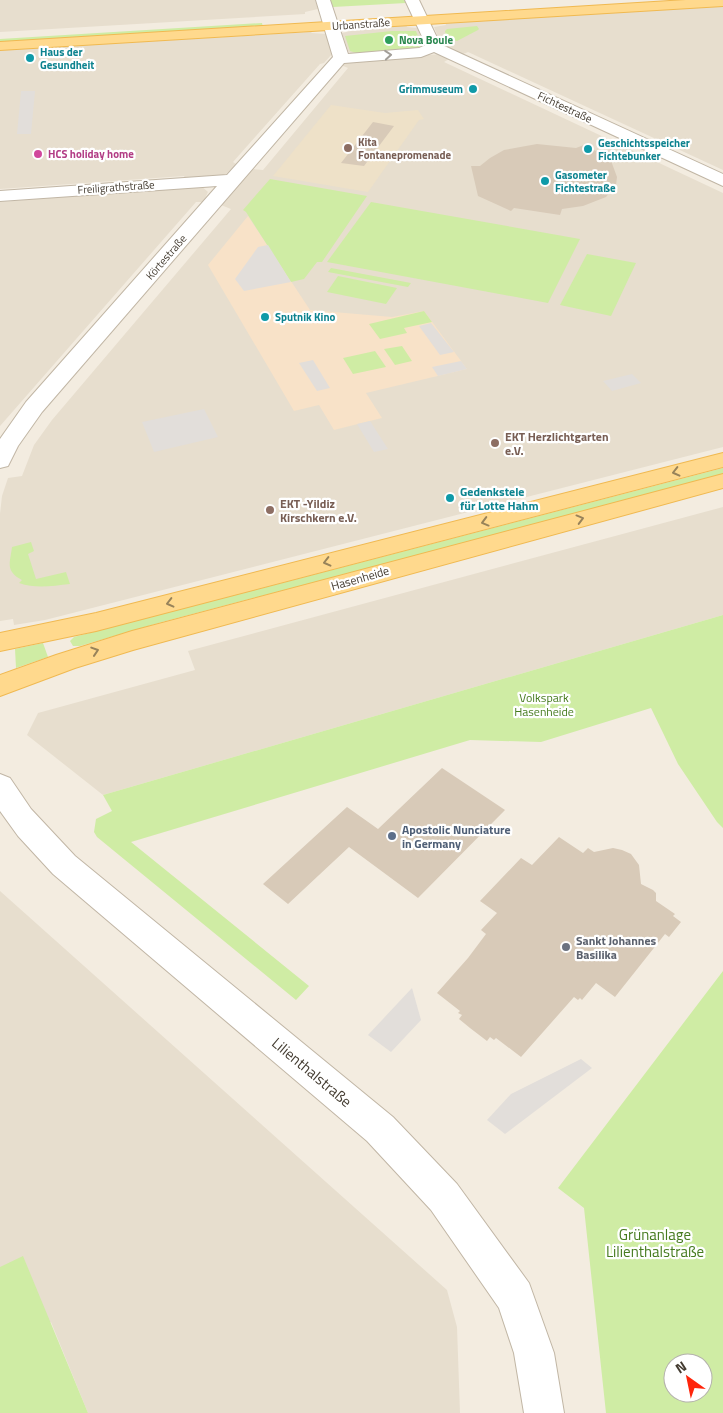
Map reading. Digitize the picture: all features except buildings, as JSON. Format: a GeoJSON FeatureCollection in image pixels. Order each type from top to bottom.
{"type":"FeatureCollection","features":[{"type":"Feature","properties":{"kind":"main road","name":"Urbanstraße"},"geometry":{"type":"LineString","coordinates":[[0,46],[330,22],[417,11],[646,0]]}},
{"type":"Feature","properties":{"kind":"main road","name":"Urbanstraße"},"geometry":{"type":"LineString","coordinates":[[417,11],[723,2]]}},
{"type":"Feature","properties":{"kind":"main road","name":"Urbanstraße"},"geometry":{"type":"LineString","coordinates":[[0,37],[330,22]]}},
{"type":"Feature","properties":{"kind":"main road","name":"Hasenheide"},"geometry":{"type":"LineString","coordinates":[[0,642],[53,632],[723,460]]}},
{"type":"Feature","properties":{"kind":"main road","name":"Hasenheide"},"geometry":{"type":"LineString","coordinates":[[0,686],[62,662],[124,642],[723,481]]}},
{"type":"Feature","properties":{"kind":"main road"},"geometry":{"type":"LineString","coordinates":[[53,632],[62,662]]}},
{"type":"Feature","properties":{"kind":"street"},"geometry":{"type":"LineString","coordinates":[[323,0],[341,54],[340,59],[421,52],[434,48],[417,11]]}},
{"type":"Feature","properties":{"kind":"street","name":"Fichtestraße"},"geometry":{"type":"LineString","coordinates":[[434,48],[723,181]]}},
{"type":"Feature","properties":{"kind":"street","name":"Körtestraße"},"geometry":{"type":"LineString","coordinates":[[0,461],[7,445],[34,407],[334,63],[340,59]]}},
{"type":"Feature","properties":{"kind":"street","name":"Freiligrathstraße"},"geometry":{"type":"LineString","coordinates":[[0,196],[233,180]]}},
{"type":"Feature","properties":{"kind":"street","name":"Lilienthalstraße"},"geometry":{"type":"LineString","coordinates":[[0,786],[38,838],[64,865],[380,1129],[444,1196],[515,1297],[534,1353],[544,1413]]}},
{"type":"Feature","properties":{"kind":"shaded area"},"geometry":{"type":"Polygon","coordinates":[[[0,0],[315,0],[318,9],[305,12],[305,14],[0,32],[0,0]]]}},
{"type":"Feature","properties":{"kind":"shaded area"},"geometry":{"type":"Polygon","coordinates":[[[723,6],[723,170],[468,52],[461,55],[447,48],[439,39],[434,27],[446,25],[445,22],[723,6]]]}},
{"type":"Feature","properties":{"kind":"shaded area"},"geometry":{"type":"Polygon","coordinates":[[[406,25],[407,27],[417,28],[424,44],[423,47],[352,54],[348,51],[342,33],[351,31],[350,29],[406,25]]]}},
{"type":"Feature","properties":{"kind":"shaded area"},"geometry":{"type":"Polygon","coordinates":[[[311,32],[326,34],[332,54],[324,63],[320,64],[233,162],[236,164],[226,174],[216,177],[185,179],[184,176],[0,189],[0,50],[311,32]]]}},
{"type":"Feature","properties":{"kind":"shaded area"},"geometry":{"type":"Polygon","coordinates":[[[440,54],[449,59],[444,62],[723,193],[723,447],[45,620],[14,625],[13,619],[0,621],[0,514],[2,496],[8,478],[22,476],[34,445],[52,420],[231,209],[221,205],[252,169],[263,170],[348,68],[341,65],[349,62],[440,54]]]}},
{"type":"Feature","properties":{"kind":"shaded area"},"geometry":{"type":"Polygon","coordinates":[[[21,91],[35,91],[31,134],[17,134],[21,91]]]}},
{"type":"Feature","properties":{"kind":"shaded area","name":"Kita Fontanepromenade"},"geometry":{"type":"Polygon","coordinates":[[[331,105],[385,113],[418,110],[424,119],[419,120],[368,192],[273,176],[331,105]]]}},
{"type":"Feature","properties":{"kind":"shaded area"},"geometry":{"type":"Polygon","coordinates":[[[201,186],[208,192],[203,202],[196,202],[0,426],[0,202],[201,186]]]}},
{"type":"Feature","properties":{"kind":"shaded area"},"geometry":{"type":"Polygon","coordinates":[[[248,216],[310,310],[392,317],[424,311],[467,369],[366,393],[382,418],[334,430],[319,405],[294,411],[208,265],[248,216]]]}},
{"type":"Feature","properties":{"kind":"shaded area"},"geometry":{"type":"Polygon","coordinates":[[[268,245],[291,282],[244,291],[235,279],[258,247],[268,245]]]}},
{"type":"Feature","properties":{"kind":"shaded area"},"geometry":{"type":"Polygon","coordinates":[[[431,323],[454,352],[440,355],[419,326],[431,323]]]}},
{"type":"Feature","properties":{"kind":"shaded area"},"geometry":{"type":"Polygon","coordinates":[[[313,360],[330,388],[317,391],[299,363],[313,360]]]}},
{"type":"Feature","properties":{"kind":"shaded area"},"geometry":{"type":"Polygon","coordinates":[[[461,361],[467,369],[438,376],[432,367],[461,361]]]}},
{"type":"Feature","properties":{"kind":"shaded area"},"geometry":{"type":"Polygon","coordinates":[[[632,374],[641,383],[612,391],[603,381],[632,374]]]}},
{"type":"Feature","properties":{"kind":"shaded area"},"geometry":{"type":"Polygon","coordinates":[[[204,409],[218,437],[154,452],[142,422],[204,409]]]}},
{"type":"Feature","properties":{"kind":"shaded area"},"geometry":{"type":"Polygon","coordinates":[[[370,421],[388,449],[374,452],[357,424],[370,421]]]}},
{"type":"Feature","properties":{"kind":"shaded area"},"geometry":{"type":"Polygon","coordinates":[[[723,507],[723,615],[103,795],[27,735],[38,713],[195,670],[188,651],[723,507]]]}},
{"type":"Feature","properties":{"kind":"shaded area"},"geometry":{"type":"Polygon","coordinates":[[[0,891],[447,1290],[457,1327],[460,1413],[88,1413],[51,1322],[0,1344],[0,891]]]}},
{"type":"Feature","properties":{"kind":"shaded area"},"geometry":{"type":"Polygon","coordinates":[[[412,988],[421,1020],[391,1052],[368,1035],[412,988]]]}},
{"type":"Feature","properties":{"kind":"shaded area"},"geometry":{"type":"Polygon","coordinates":[[[581,1059],[592,1068],[505,1134],[487,1120],[511,1094],[581,1059]]]}},
{"type":"Feature","properties":{"kind":"green space"},"geometry":{"type":"Polygon","coordinates":[[[330,0],[404,0],[406,3],[333,7],[330,0]]]}},
{"type":"Feature","properties":{"kind":"green space"},"geometry":{"type":"Polygon","coordinates":[[[262,23],[263,27],[0,43],[0,39],[262,23]]]}},
{"type":"Feature","properties":{"kind":"green space"},"geometry":{"type":"Polygon","coordinates":[[[477,26],[478,30],[457,41],[446,38],[445,31],[447,29],[477,26]]]}},
{"type":"Feature","properties":{"kind":"green space"},"geometry":{"type":"Polygon","coordinates":[[[392,31],[416,31],[422,46],[419,49],[359,54],[350,51],[345,36],[392,31]]]}},
{"type":"Feature","properties":{"kind":"green space"},"geometry":{"type":"Polygon","coordinates":[[[270,179],[367,196],[322,262],[317,262],[304,279],[291,282],[243,210],[270,179]]]}},
{"type":"Feature","properties":{"kind":"green space"},"geometry":{"type":"Polygon","coordinates":[[[371,202],[580,239],[548,303],[327,262],[371,202]]]}},
{"type":"Feature","properties":{"kind":"green space"},"geometry":{"type":"Polygon","coordinates":[[[587,254],[636,263],[611,316],[560,305],[587,254]]]}},
{"type":"Feature","properties":{"kind":"green space"},"geometry":{"type":"Polygon","coordinates":[[[331,268],[411,283],[408,287],[328,272],[331,268]]]}},
{"type":"Feature","properties":{"kind":"green space"},"geometry":{"type":"Polygon","coordinates":[[[338,276],[397,288],[386,304],[327,292],[338,276]]]}},
{"type":"Feature","properties":{"kind":"green space"},"geometry":{"type":"Polygon","coordinates":[[[424,311],[432,322],[404,328],[407,333],[380,339],[369,324],[424,311]]]}},
{"type":"Feature","properties":{"kind":"green space"},"geometry":{"type":"Polygon","coordinates":[[[402,346],[412,361],[395,365],[384,349],[402,346]]]}},
{"type":"Feature","properties":{"kind":"green space"},"geometry":{"type":"Polygon","coordinates":[[[375,351],[386,367],[353,374],[343,358],[375,351]]]}},
{"type":"Feature","properties":{"kind":"green space"},"geometry":{"type":"Polygon","coordinates":[[[723,468],[723,475],[162,622],[80,646],[73,646],[70,641],[74,637],[723,468]]]}},
{"type":"Feature","properties":{"kind":"green space"},"geometry":{"type":"Polygon","coordinates":[[[31,542],[34,551],[28,554],[36,579],[66,572],[70,584],[38,586],[19,583],[22,580],[13,573],[10,566],[12,547],[31,542]]]}},
{"type":"Feature","properties":{"kind":"green space","name":"Volkspark Hasenheide"},"geometry":{"type":"Polygon","coordinates":[[[723,615],[723,828],[678,764],[651,708],[541,742],[470,740],[131,842],[309,986],[296,1000],[97,837],[94,832],[96,819],[112,811],[103,795],[723,615]]]}},
{"type":"Feature","properties":{"kind":"green space"},"geometry":{"type":"Polygon","coordinates":[[[43,643],[48,657],[16,668],[15,649],[43,643]]]}},
{"type":"Feature","properties":{"kind":"green space","name":"Grünanlage Lilienthalstraße"},"geometry":{"type":"Polygon","coordinates":[[[723,971],[723,1413],[606,1413],[584,1208],[558,1188],[723,971]]]}},
{"type":"Feature","properties":{"kind":"green space"},"geometry":{"type":"Polygon","coordinates":[[[23,1256],[88,1413],[0,1413],[0,1267],[23,1256]]]}},
{"type":"Feature","properties":{"kind":"place","name":"Nova Boule"},"geometry":{"type":"Point","coordinates":[389,40]}},
{"type":"Feature","properties":{"kind":"place","name":"Haus der Gesundheit"},"geometry":{"type":"Point","coordinates":[30,58]}},
{"type":"Feature","properties":{"kind":"place","name":"Grimmuseum"},"geometry":{"type":"Point","coordinates":[473,89]}},
{"type":"Feature","properties":{"kind":"place","name":"Kita Fontanepromenade"},"geometry":{"type":"Point","coordinates":[348,148]}},
{"type":"Feature","properties":{"kind":"place","name":"Geschichtsspeicher Fichtebunker"},"geometry":{"type":"Point","coordinates":[588,149]}},
{"type":"Feature","properties":{"kind":"place","name":"HCS holiday home"},"geometry":{"type":"Point","coordinates":[38,154]}},
{"type":"Feature","properties":{"kind":"place","name":"Gasometer Fichtestraße"},"geometry":{"type":"Point","coordinates":[545,181]}},
{"type":"Feature","properties":{"kind":"place","name":"Sputnik Kino"},"geometry":{"type":"Point","coordinates":[265,317]}},
{"type":"Feature","properties":{"kind":"place","name":"EKT Herzlichtgarten e.V."},"geometry":{"type":"Point","coordinates":[495,443]}},
{"type":"Feature","properties":{"kind":"place","name":"Gedenkstele für Lotte Hahm"},"geometry":{"type":"Point","coordinates":[450,498]}},
{"type":"Feature","properties":{"kind":"place","name":"EKT -Yildiz Kirschkern e.V."},"geometry":{"type":"Point","coordinates":[270,510]}},
{"type":"Feature","properties":{"kind":"place","name":"Apostolic Nunciature in Germany"},"geometry":{"type":"Point","coordinates":[392,836]}},
{"type":"Feature","properties":{"kind":"place","name":"Sankt Johannes Basilika"},"geometry":{"type":"Point","coordinates":[566,947]}}]}
